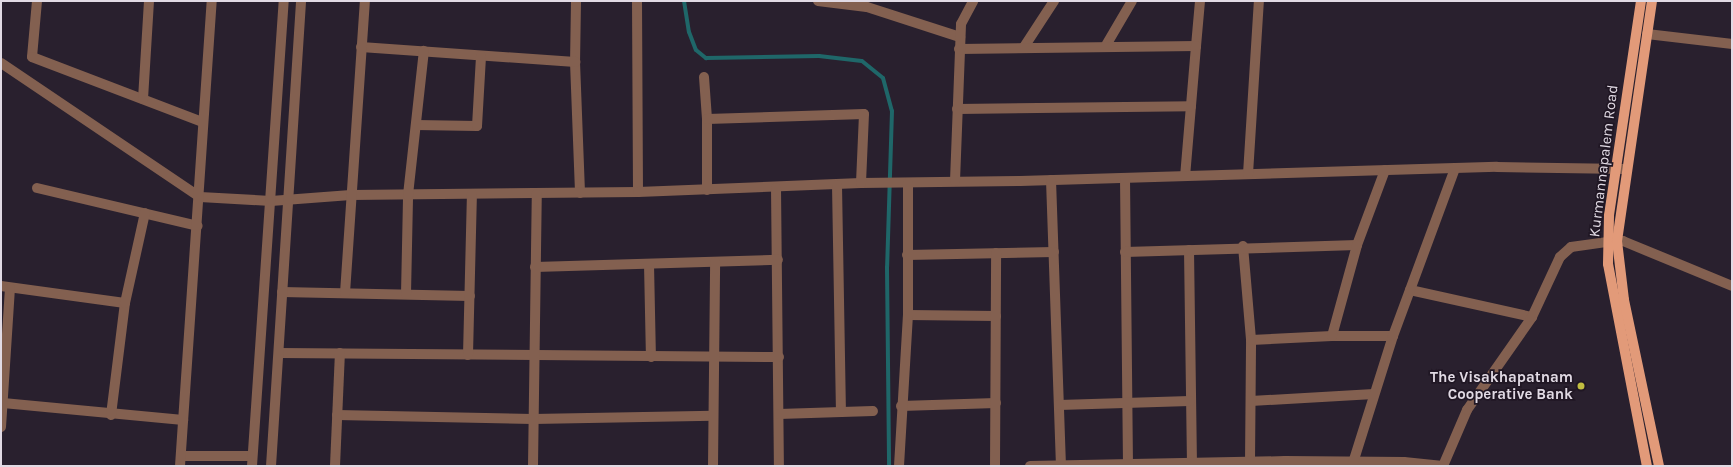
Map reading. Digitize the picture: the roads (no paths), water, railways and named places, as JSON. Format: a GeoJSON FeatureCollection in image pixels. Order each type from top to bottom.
{"type":"FeatureCollection","features":[{"type":"Feature","properties":{"kind":"main road","name":"Kurmannapalem Road"},"geometry":{"type":"LineString","coordinates":[[1641,1],[1616,167],[1612,241],[1608,264],[1647,466]]}},
{"type":"Feature","properties":{"kind":"main road"},"geometry":{"type":"LineString","coordinates":[[1652,1],[1626,169],[1612,241],[1659,466]]}},
{"type":"Feature","properties":{"kind":"street"},"geometry":{"type":"LineString","coordinates":[[37,1],[32,57],[202,122]]}},
{"type":"Feature","properties":{"kind":"street"},"geometry":{"type":"LineString","coordinates":[[143,99],[149,1]]}},
{"type":"Feature","properties":{"kind":"street"},"geometry":{"type":"LineString","coordinates":[[180,466],[200,197],[202,122],[212,1]]}},
{"type":"Feature","properties":{"kind":"street"},"geometry":{"type":"LineString","coordinates":[[181,456],[252,461],[284,1]]}},
{"type":"Feature","properties":{"kind":"street"},"geometry":{"type":"LineString","coordinates":[[272,466],[287,200],[301,1]]}},
{"type":"Feature","properties":{"kind":"street"},"geometry":{"type":"LineString","coordinates":[[345,293],[365,1]]}},
{"type":"Feature","properties":{"kind":"street"},"geometry":{"type":"LineString","coordinates":[[576,1],[575,62],[580,193]]}},
{"type":"Feature","properties":{"kind":"street"},"geometry":{"type":"LineString","coordinates":[[637,1],[638,192]]}},
{"type":"Feature","properties":{"kind":"street"},"geometry":{"type":"LineString","coordinates":[[818,1],[867,7],[960,37]]}},
{"type":"Feature","properties":{"kind":"street"},"geometry":{"type":"LineString","coordinates":[[955,181],[961,24],[973,1]]}},
{"type":"Feature","properties":{"kind":"street"},"geometry":{"type":"LineString","coordinates":[[1024,47],[1054,1]]}},
{"type":"Feature","properties":{"kind":"street"},"geometry":{"type":"LineString","coordinates":[[1105,47],[1132,1]]}},
{"type":"Feature","properties":{"kind":"street"},"geometry":{"type":"LineString","coordinates":[[1185,176],[1200,1]]}},
{"type":"Feature","properties":{"kind":"street"},"geometry":{"type":"LineString","coordinates":[[1248,174],[1259,1]]}},
{"type":"Feature","properties":{"kind":"street"},"geometry":{"type":"LineString","coordinates":[[1647,34],[1732,44]]}},
{"type":"Feature","properties":{"kind":"street"},"geometry":{"type":"LineString","coordinates":[[959,49],[1196,46]]}},
{"type":"Feature","properties":{"kind":"street"},"geometry":{"type":"LineString","coordinates":[[361,47],[424,50],[481,56],[575,62]]}},
{"type":"Feature","properties":{"kind":"street"},"geometry":{"type":"LineString","coordinates":[[406,294],[408,195],[424,50]]}},
{"type":"Feature","properties":{"kind":"street"},"geometry":{"type":"LineString","coordinates":[[416,125],[477,126],[481,56]]}},
{"type":"Feature","properties":{"kind":"street"},"geometry":{"type":"LineString","coordinates":[[1,63],[200,197],[271,201],[351,195],[638,192],[776,188],[861,183],[1051,180],[1455,168],[1616,167],[1626,169]]}},
{"type":"Feature","properties":{"kind":"street"},"geometry":{"type":"LineString","coordinates":[[704,77],[707,119],[707,190]]}},
{"type":"Feature","properties":{"kind":"street"},"geometry":{"type":"LineString","coordinates":[[957,109],[1191,106]]}},
{"type":"Feature","properties":{"kind":"street"},"geometry":{"type":"LineString","coordinates":[[707,119],[864,114],[861,183]]}},
{"type":"Feature","properties":{"kind":"street"},"geometry":{"type":"LineString","coordinates":[[1352,464],[1393,336],[1455,168]]}},
{"type":"Feature","properties":{"kind":"street"},"geometry":{"type":"LineString","coordinates":[[1332,336],[1357,245],[1385,170]]}},
{"type":"Feature","properties":{"kind":"street"},"geometry":{"type":"LineString","coordinates":[[1125,178],[1128,464]]}},
{"type":"Feature","properties":{"kind":"street"},"geometry":{"type":"LineString","coordinates":[[1051,180],[1061,465]]}},
{"type":"Feature","properties":{"kind":"street"},"geometry":{"type":"LineString","coordinates":[[899,466],[901,406],[908,315],[908,183]]}},
{"type":"Feature","properties":{"kind":"street"},"geometry":{"type":"LineString","coordinates":[[837,184],[841,412]]}},
{"type":"Feature","properties":{"kind":"street"},"geometry":{"type":"LineString","coordinates":[[37,188],[198,226]]}},
{"type":"Feature","properties":{"kind":"street"},"geometry":{"type":"LineString","coordinates":[[776,188],[778,260],[779,466]]}},
{"type":"Feature","properties":{"kind":"street"},"geometry":{"type":"LineString","coordinates":[[468,355],[472,194]]}},
{"type":"Feature","properties":{"kind":"street"},"geometry":{"type":"LineString","coordinates":[[533,466],[536,194]]}},
{"type":"Feature","properties":{"kind":"street"},"geometry":{"type":"LineString","coordinates":[[111,415],[125,303],[145,213]]}},
{"type":"Feature","properties":{"kind":"street"},"geometry":{"type":"LineString","coordinates":[[1030,466],[1250,462],[1352,464],[1404,462],[1443,466],[1467,410],[1532,317],[1565,251],[1579,246],[1612,241],[1623,241],[1732,286]]}},
{"type":"Feature","properties":{"kind":"street"},"geometry":{"type":"LineString","coordinates":[[1125,252],[1189,250],[1243,246],[1357,245]]}},
{"type":"Feature","properties":{"kind":"street"},"geometry":{"type":"LineString","coordinates":[[1243,246],[1251,340],[1250,462]]}},
{"type":"Feature","properties":{"kind":"street"},"geometry":{"type":"LineString","coordinates":[[1189,250],[1192,463]]}},
{"type":"Feature","properties":{"kind":"street"},"geometry":{"type":"LineString","coordinates":[[908,255],[1054,252]]}},
{"type":"Feature","properties":{"kind":"street"},"geometry":{"type":"LineString","coordinates":[[995,466],[996,253]]}},
{"type":"Feature","properties":{"kind":"street"},"geometry":{"type":"LineString","coordinates":[[535,267],[778,260]]}},
{"type":"Feature","properties":{"kind":"street"},"geometry":{"type":"LineString","coordinates":[[713,466],[715,262]]}},
{"type":"Feature","properties":{"kind":"street"},"geometry":{"type":"LineString","coordinates":[[649,264],[651,357]]}},
{"type":"Feature","properties":{"kind":"street"},"geometry":{"type":"LineString","coordinates":[[1,427],[3,403],[5,287],[125,303]]}},
{"type":"Feature","properties":{"kind":"street"},"geometry":{"type":"LineString","coordinates":[[1410,290],[1532,317]]}},
{"type":"Feature","properties":{"kind":"street"},"geometry":{"type":"LineString","coordinates":[[282,292],[470,296]]}},
{"type":"Feature","properties":{"kind":"street"},"geometry":{"type":"LineString","coordinates":[[908,315],[996,316]]}},
{"type":"Feature","properties":{"kind":"street"},"geometry":{"type":"LineString","coordinates":[[1251,340],[1332,336],[1393,336]]}},
{"type":"Feature","properties":{"kind":"street"},"geometry":{"type":"LineString","coordinates":[[279,353],[778,357]]}},
{"type":"Feature","properties":{"kind":"street"},"geometry":{"type":"LineString","coordinates":[[334,466],[340,353]]}},
{"type":"Feature","properties":{"kind":"street"},"geometry":{"type":"LineString","coordinates":[[1250,401],[1374,394]]}},
{"type":"Feature","properties":{"kind":"street"},"geometry":{"type":"LineString","coordinates":[[1059,405],[1190,401]]}},
{"type":"Feature","properties":{"kind":"street"},"geometry":{"type":"LineString","coordinates":[[3,403],[111,415],[183,420]]}},
{"type":"Feature","properties":{"kind":"street"},"geometry":{"type":"LineString","coordinates":[[901,406],[996,403]]}},
{"type":"Feature","properties":{"kind":"street"},"geometry":{"type":"LineString","coordinates":[[779,414],[873,411]]}},
{"type":"Feature","properties":{"kind":"street"},"geometry":{"type":"LineString","coordinates":[[337,415],[533,419],[713,416]]}},
{"type":"Feature","properties":{"kind":"waterway"},"geometry":{"type":"LineString","coordinates":[[684,1],[689,32],[696,50],[706,58],[819,56],[862,61],[883,78],[892,111],[887,267],[889,466]]}},
{"type":"Feature","properties":{"kind":"place","name":"The Visakhapatnam Cooperative Bank"},"geometry":{"type":"Point","coordinates":[1581,386]}}]}
